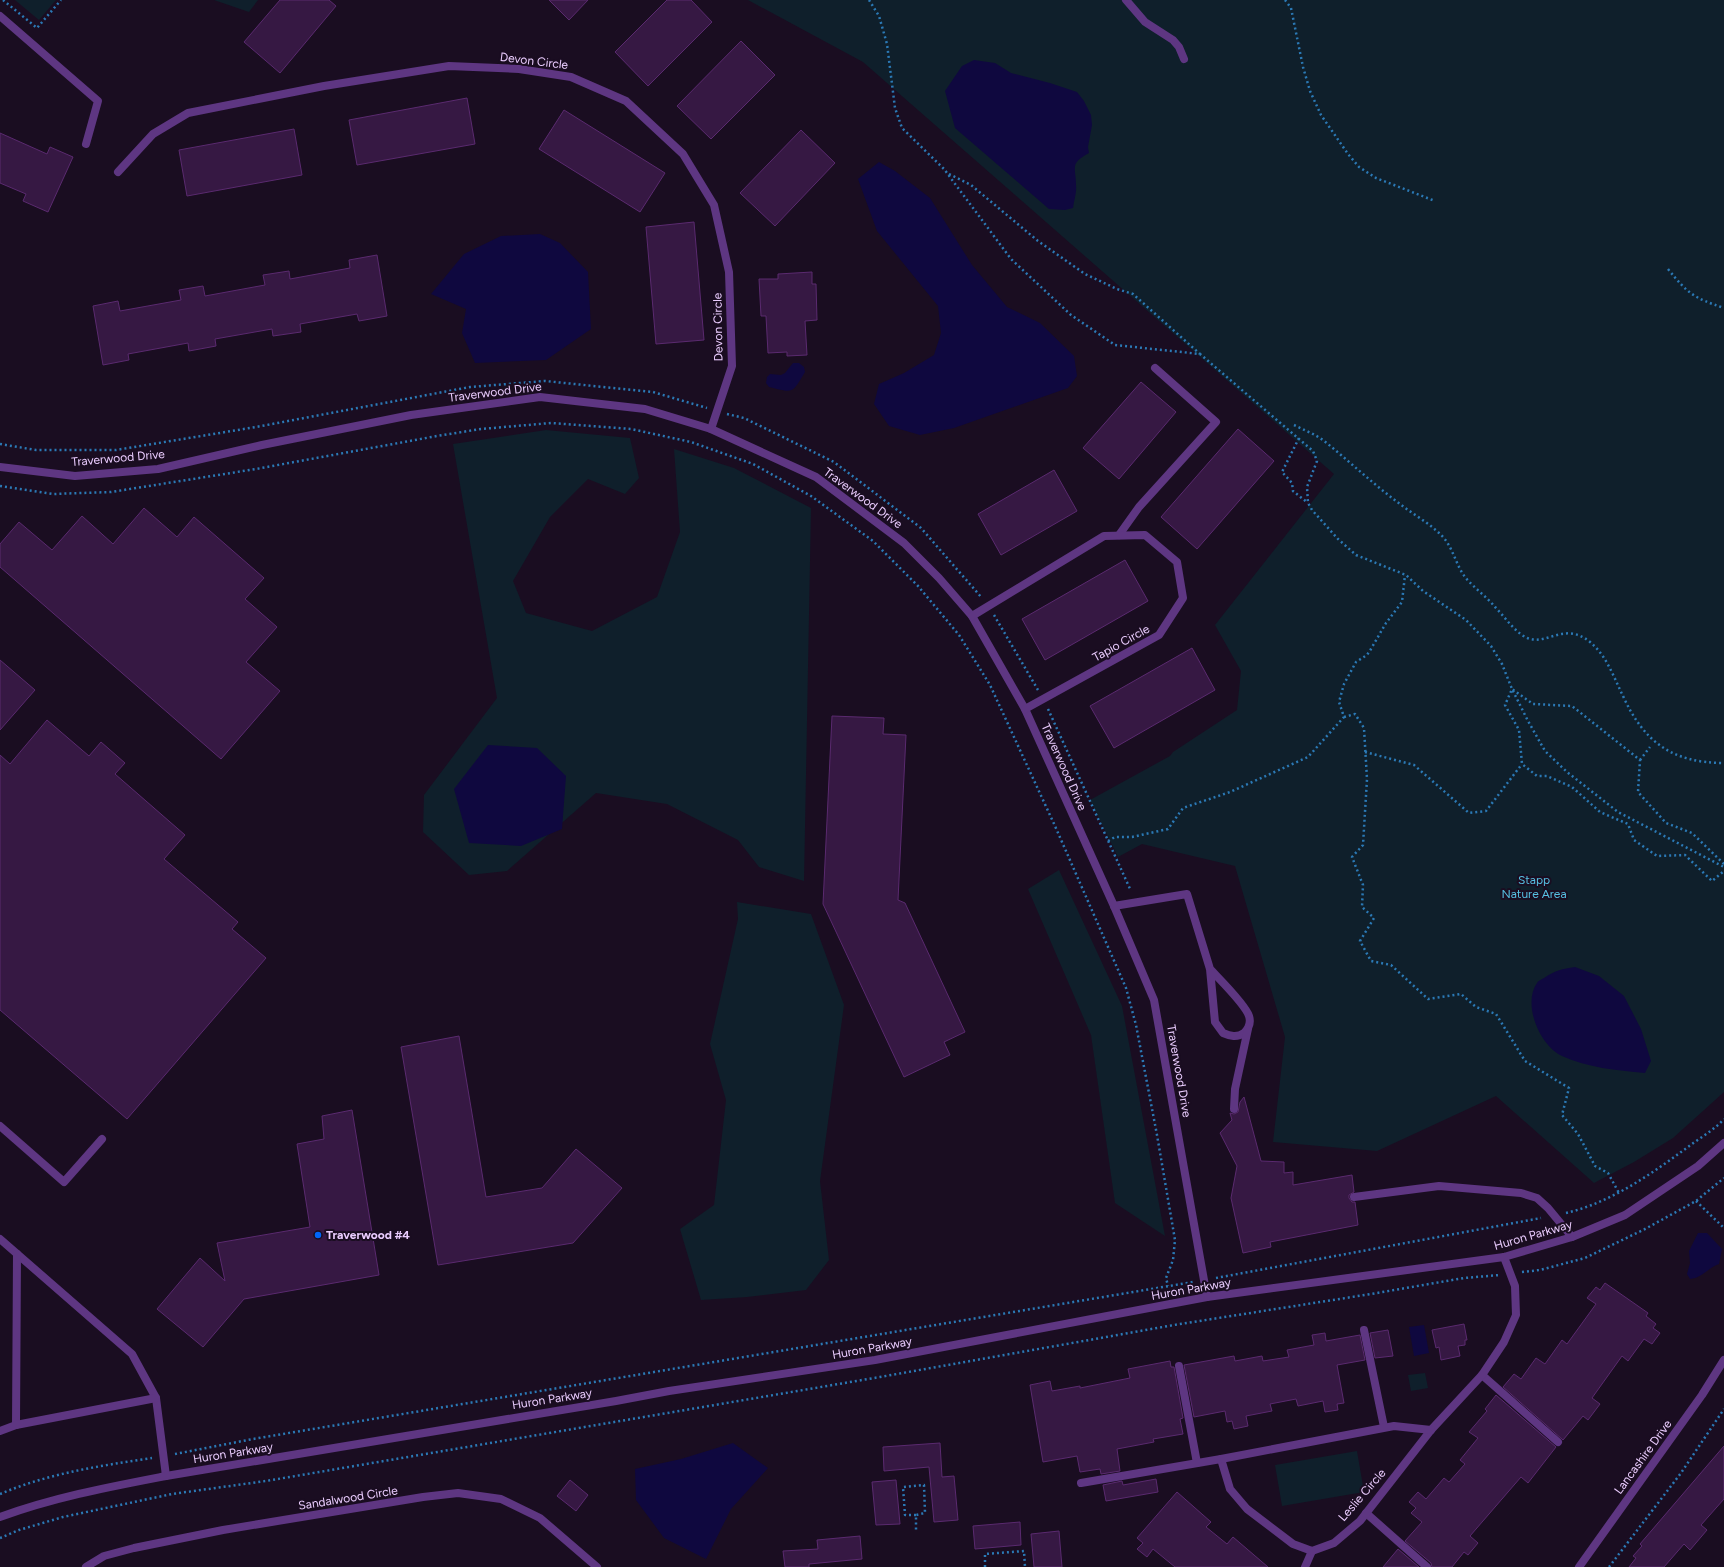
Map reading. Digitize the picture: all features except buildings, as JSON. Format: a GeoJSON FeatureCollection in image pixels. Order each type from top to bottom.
{"type":"FeatureCollection","features":[{"type":"Feature","properties":{"kind":"street"},"geometry":{"type":"LineString","coordinates":[[1126,0],[1145,22],[1173,40],[1179,47],[1184,59]]}},
{"type":"Feature","properties":{"kind":"street"},"geometry":{"type":"LineString","coordinates":[[0,16],[98,100],[86,144]]}},
{"type":"Feature","properties":{"kind":"street","name":"Devon Circle"},"geometry":{"type":"LineString","coordinates":[[118,172],[153,134],[188,113],[324,86],[449,66],[519,69],[571,77],[626,101],[683,154],[714,205],[729,272],[732,366],[710,429]]}},
{"type":"Feature","properties":{"kind":"street"},"geometry":{"type":"LineString","coordinates":[[1119,535],[1139,507],[1216,422],[1155,368]]}},
{"type":"Feature","properties":{"kind":"street","name":"Traverwood Drive"},"geometry":{"type":"LineString","coordinates":[[0,467],[75,476],[158,469],[262,445],[411,415],[540,397],[645,409],[710,429],[816,477],[904,543],[939,578],[972,616],[1025,709],[1114,906],[1154,1000],[1207,1297]]}},
{"type":"Feature","properties":{"kind":"street","name":"Tapio Circle"},"geometry":{"type":"LineString","coordinates":[[972,616],[1104,536],[1145,535],[1177,562],[1183,598],[1159,635],[1025,709]]}},
{"type":"Feature","properties":{"kind":"street"},"geometry":{"type":"LineString","coordinates":[[1114,906],[1187,894],[1210,969],[1215,1022],[1223,1033],[1237,1037],[1243,1034],[1248,1028]]}},
{"type":"Feature","properties":{"kind":"street"},"geometry":{"type":"LineString","coordinates":[[1210,969],[1244,1007],[1248,1015],[1248,1028],[1235,1090],[1234,1109]]}},
{"type":"Feature","properties":{"kind":"street"},"geometry":{"type":"LineString","coordinates":[[0,1126],[64,1182],[102,1139]]}},
{"type":"Feature","properties":{"kind":"street","name":"Huron Parkway"},"geometry":{"type":"LineString","coordinates":[[0,1517],[37,1504],[95,1489],[166,1476],[669,1391],[875,1360],[1207,1297],[1504,1257],[1572,1237],[1625,1215],[1698,1166],[1724,1143]]}},
{"type":"Feature","properties":{"kind":"street"},"geometry":{"type":"LineString","coordinates":[[1354,1197],[1438,1186],[1520,1193],[1537,1198],[1554,1215],[1572,1237]]}},
{"type":"Feature","properties":{"kind":"street"},"geometry":{"type":"LineString","coordinates":[[0,1239],[132,1354],[156,1398],[166,1476]]}},
{"type":"Feature","properties":{"kind":"street"},"geometry":{"type":"LineString","coordinates":[[16,1425],[17,1254]]}},
{"type":"Feature","properties":{"kind":"street","name":"Leslie Circle"},"geometry":{"type":"LineString","coordinates":[[1312,1551],[1334,1543],[1360,1521],[1430,1430],[1482,1375],[1504,1342],[1516,1315],[1515,1286],[1504,1257]]}},
{"type":"Feature","properties":{"kind":"street"},"geometry":{"type":"LineString","coordinates":[[1364,1330],[1384,1427]]}},
{"type":"Feature","properties":{"kind":"street","name":"Lancashire Drive"},"geometry":{"type":"LineString","coordinates":[[1579,1567],[1702,1395],[1724,1360]]}},
{"type":"Feature","properties":{"kind":"street"},"geometry":{"type":"LineString","coordinates":[[1179,1366],[1197,1463]]}},
{"type":"Feature","properties":{"kind":"street"},"geometry":{"type":"LineString","coordinates":[[1482,1375],[1558,1442]]}},
{"type":"Feature","properties":{"kind":"street"},"geometry":{"type":"LineString","coordinates":[[0,1431],[16,1425],[156,1398]]}},
{"type":"Feature","properties":{"kind":"street"},"geometry":{"type":"LineString","coordinates":[[1081,1483],[1220,1459],[1384,1427],[1394,1426],[1430,1430]]}},
{"type":"Feature","properties":{"kind":"street"},"geometry":{"type":"LineString","coordinates":[[1220,1459],[1230,1489],[1247,1509],[1293,1544],[1312,1551],[1305,1567]]}},
{"type":"Feature","properties":{"kind":"street","name":"Sandalwood Circle"},"geometry":{"type":"LineString","coordinates":[[86,1567],[104,1556],[223,1530],[423,1497],[458,1493],[501,1499],[540,1518],[597,1567]]}},
{"type":"Feature","properties":{"kind":"street"},"geometry":{"type":"LineString","coordinates":[[1366,1513],[1427,1567]]}},
{"type":"Feature","properties":{"kind":"path"},"geometry":{"type":"LineString","coordinates":[[3,0],[37,28],[61,0]]}},
{"type":"Feature","properties":{"kind":"path"},"geometry":{"type":"LineString","coordinates":[[868,0],[879,16],[886,44],[895,108],[902,128],[948,174],[1011,259],[1072,315],[1115,345],[1200,354]]}},
{"type":"Feature","properties":{"kind":"path"},"geometry":{"type":"LineString","coordinates":[[1285,0],[1291,8],[1306,78],[1316,106],[1348,154],[1357,165],[1371,176],[1435,201]]}},
{"type":"Feature","properties":{"kind":"path"},"geometry":{"type":"LineString","coordinates":[[948,174],[971,185],[1038,241],[1085,274],[1117,289],[1133,294],[1200,354],[1299,438],[1313,451],[1317,461],[1306,487],[1308,503]]}},
{"type":"Feature","properties":{"kind":"path"},"geometry":{"type":"LineString","coordinates":[[1668,269],[1689,293],[1699,300],[1724,308]]}},
{"type":"Feature","properties":{"kind":"path"},"geometry":{"type":"LineString","coordinates":[[0,444],[36,450],[116,450],[421,397]]}},
{"type":"Feature","properties":{"kind":"path"},"geometry":{"type":"LineString","coordinates":[[730,414],[744,418],[834,462],[920,528],[976,590]]}},
{"type":"Feature","properties":{"kind":"path"},"geometry":{"type":"LineString","coordinates":[[0,486],[53,494],[111,492],[256,469],[481,429],[550,423],[631,429],[691,442],[754,464],[811,496],[873,540],[918,586],[959,635],[990,685],[1055,826],[1126,988],[1136,1025],[1175,1240],[1173,1260],[1166,1278],[1168,1286]]}},
{"type":"Feature","properties":{"kind":"path"},"geometry":{"type":"LineString","coordinates":[[1294,425],[1319,437],[1399,504],[1437,531],[1444,538],[1465,577],[1495,607],[1507,622],[1523,636],[1532,640],[1541,640],[1554,635],[1568,633],[1589,641],[1609,667],[1632,715],[1656,744],[1679,756],[1712,763],[1724,763]]}},
{"type":"Feature","properties":{"kind":"path"},"geometry":{"type":"LineString","coordinates":[[1299,438],[1282,472],[1292,483],[1293,491],[1308,503],[1323,523],[1356,555],[1406,575],[1423,590],[1466,620],[1492,646],[1502,664],[1512,689],[1528,721],[1545,751],[1567,772],[1618,812],[1724,867]]}},
{"type":"Feature","properties":{"kind":"path"},"geometry":{"type":"LineString","coordinates":[[1344,717],[1339,702],[1344,684],[1356,662],[1367,655],[1371,650],[1386,623],[1402,602],[1406,575]]}},
{"type":"Feature","properties":{"kind":"path"},"geometry":{"type":"LineString","coordinates":[[995,615],[1037,688]]}},
{"type":"Feature","properties":{"kind":"path"},"geometry":{"type":"LineString","coordinates":[[1512,689],[1533,704],[1572,706],[1640,760]]}},
{"type":"Feature","properties":{"kind":"path"},"geometry":{"type":"LineString","coordinates":[[1365,752],[1414,765],[1469,813],[1486,811],[1522,764],[1519,730],[1505,705],[1512,689]]}},
{"type":"Feature","properties":{"kind":"path"},"geometry":{"type":"LineString","coordinates":[[1049,713],[1131,891],[1138,890]]}},
{"type":"Feature","properties":{"kind":"path"},"geometry":{"type":"LineString","coordinates":[[1108,841],[1115,837],[1132,837],[1168,829],[1184,808],[1230,792],[1308,757],[1344,717],[1355,714],[1364,728],[1367,779],[1363,845],[1352,857],[1362,885],[1362,907],[1374,918],[1360,941],[1371,961],[1391,965],[1428,999],[1461,994],[1476,1007],[1496,1014],[1525,1061],[1569,1088],[1562,1115],[1578,1134],[1595,1166],[1608,1173],[1619,1193]]}},
{"type":"Feature","properties":{"kind":"path"},"geometry":{"type":"LineString","coordinates":[[1650,747],[1640,760],[1638,792],[1666,823],[1692,833],[1724,864]]}},
{"type":"Feature","properties":{"kind":"path"},"geometry":{"type":"LineString","coordinates":[[1522,764],[1537,776],[1546,776],[1572,787],[1600,812],[1628,824],[1634,840],[1657,856],[1685,855],[1712,881],[1724,871]]}},
{"type":"Feature","properties":{"kind":"path"},"geometry":{"type":"LineString","coordinates":[[1220,1277],[1576,1210],[1619,1193],[1666,1163],[1724,1119]]}},
{"type":"Feature","properties":{"kind":"path"},"geometry":{"type":"LineString","coordinates":[[1526,1272],[1540,1270],[1585,1258],[1645,1229],[1696,1201],[1724,1178]]}},
{"type":"Feature","properties":{"kind":"path"},"geometry":{"type":"LineString","coordinates":[[1696,1201],[1724,1228]]}},
{"type":"Feature","properties":{"kind":"path"},"geometry":{"type":"LineString","coordinates":[[0,1538],[19,1530],[63,1517],[172,1494],[266,1481],[1182,1324],[1464,1278],[1497,1275]]}},
{"type":"Feature","properties":{"kind":"path"},"geometry":{"type":"LineString","coordinates":[[185,1452],[1176,1284]]}},
{"type":"Feature","properties":{"kind":"path"},"geometry":{"type":"LineString","coordinates":[[1609,1567],[1681,1473],[1724,1409]]}},
{"type":"Feature","properties":{"kind":"path"},"geometry":{"type":"LineString","coordinates":[[0,1494],[26,1483],[76,1470],[144,1459]]}},
{"type":"Feature","properties":{"kind":"path"},"geometry":{"type":"LineString","coordinates":[[924,1485],[925,1513],[916,1515],[906,1515],[903,1487],[924,1485]]}},
{"type":"Feature","properties":{"kind":"path"},"geometry":{"type":"LineString","coordinates":[[916,1515],[916,1530]]}},
{"type":"Feature","properties":{"kind":"path"},"geometry":{"type":"LineString","coordinates":[[985,1567],[985,1554],[1024,1551],[1025,1567]]}},
{"type":"Feature","properties":{"kind":"green space"},"geometry":{"type":"Polygon","coordinates":[[[15,0],[56,0],[39,20],[15,0]]]}},
{"type":"Feature","properties":{"kind":"green space"},"geometry":{"type":"Polygon","coordinates":[[[214,0],[258,0],[249,12],[214,0]]]}},
{"type":"Feature","properties":{"kind":"green space","name":"Stapp Nature Area"},"geometry":{"type":"Polygon","coordinates":[[[748,0],[1724,0],[1724,1092],[1673,1138],[1634,1162],[1594,1183],[1496,1096],[1377,1151],[1273,1142],[1285,1037],[1235,866],[1142,844],[1118,857],[1090,800],[1170,756],[1173,752],[1237,710],[1241,671],[1215,625],[1334,474],[863,62],[748,0]]]}},
{"type":"Feature","properties":{"kind":"green space"},"geometry":{"type":"Polygon","coordinates":[[[546,430],[630,438],[639,478],[625,494],[588,479],[550,517],[513,581],[526,613],[592,631],[657,597],[680,532],[674,449],[734,468],[811,508],[804,881],[759,867],[738,840],[667,804],[596,793],[507,871],[469,875],[423,832],[424,795],[497,698],[453,444],[546,430]]]}},
{"type":"Feature","properties":{"kind":"green space"},"geometry":{"type":"Polygon","coordinates":[[[1059,870],[1122,1006],[1165,1236],[1115,1203],[1091,1035],[1028,889],[1059,870]]]}},
{"type":"Feature","properties":{"kind":"green space"},"geometry":{"type":"Polygon","coordinates":[[[737,902],[811,914],[844,1005],[820,1181],[829,1260],[806,1290],[747,1297],[701,1300],[680,1229],[714,1205],[726,1100],[710,1044],[738,919],[737,902]]]}},
{"type":"Feature","properties":{"kind":"green space"},"geometry":{"type":"Polygon","coordinates":[[[1425,1373],[1428,1388],[1411,1391],[1408,1375],[1425,1373]]]}},
{"type":"Feature","properties":{"kind":"green space"},"geometry":{"type":"Polygon","coordinates":[[[1357,1451],[1364,1492],[1282,1506],[1275,1465],[1357,1451]]]}},
{"type":"Feature","properties":{"kind":"shaded area"},"geometry":{"type":"Polygon","coordinates":[[[974,60],[995,63],[1011,73],[1077,92],[1084,101],[1091,115],[1092,125],[1088,147],[1089,153],[1079,160],[1075,166],[1076,190],[1073,208],[1065,210],[1049,209],[955,128],[945,91],[962,66],[974,60]]]}},
{"type":"Feature","properties":{"kind":"shaded area"},"geometry":{"type":"Polygon","coordinates":[[[879,162],[895,171],[930,198],[972,265],[1007,307],[1040,323],[1074,356],[1077,376],[1068,388],[954,428],[920,435],[889,426],[874,404],[879,384],[904,373],[934,355],[941,333],[938,306],[877,231],[858,179],[879,162]]]}},
{"type":"Feature","properties":{"kind":"shaded area"},"geometry":{"type":"Polygon","coordinates":[[[540,234],[560,243],[588,272],[591,329],[546,360],[475,363],[462,333],[466,309],[431,294],[464,254],[501,236],[540,234]]]}},
{"type":"Feature","properties":{"kind":"shaded area"},"geometry":{"type":"Polygon","coordinates":[[[793,363],[799,363],[804,367],[805,372],[792,390],[788,391],[769,387],[766,383],[767,377],[770,374],[781,375],[785,373],[793,363]]]}},
{"type":"Feature","properties":{"kind":"shaded area"},"geometry":{"type":"Polygon","coordinates":[[[488,745],[537,748],[566,776],[562,829],[521,846],[469,843],[454,789],[488,745]]]}},
{"type":"Feature","properties":{"kind":"shaded area"},"geometry":{"type":"Polygon","coordinates":[[[1575,967],[1599,976],[1624,996],[1641,1029],[1651,1061],[1645,1073],[1602,1068],[1572,1060],[1554,1051],[1540,1034],[1531,1002],[1537,983],[1540,980],[1563,969],[1575,967]]]}},
{"type":"Feature","properties":{"kind":"shaded area"},"geometry":{"type":"Polygon","coordinates":[[[1698,1233],[1707,1233],[1722,1249],[1719,1264],[1702,1275],[1690,1279],[1687,1274],[1690,1263],[1689,1251],[1698,1233]]]}},
{"type":"Feature","properties":{"kind":"shaded area"},"geometry":{"type":"Polygon","coordinates":[[[1424,1325],[1429,1353],[1414,1356],[1409,1327],[1424,1325]]]}},
{"type":"Feature","properties":{"kind":"shaded area"},"geometry":{"type":"Polygon","coordinates":[[[733,1443],[768,1468],[731,1509],[706,1559],[664,1538],[636,1500],[635,1469],[681,1459],[733,1443]]]}},
{"type":"Feature","properties":{"kind":"place","name":"Traverwood #4"},"geometry":{"type":"Point","coordinates":[318,1235]}}]}
